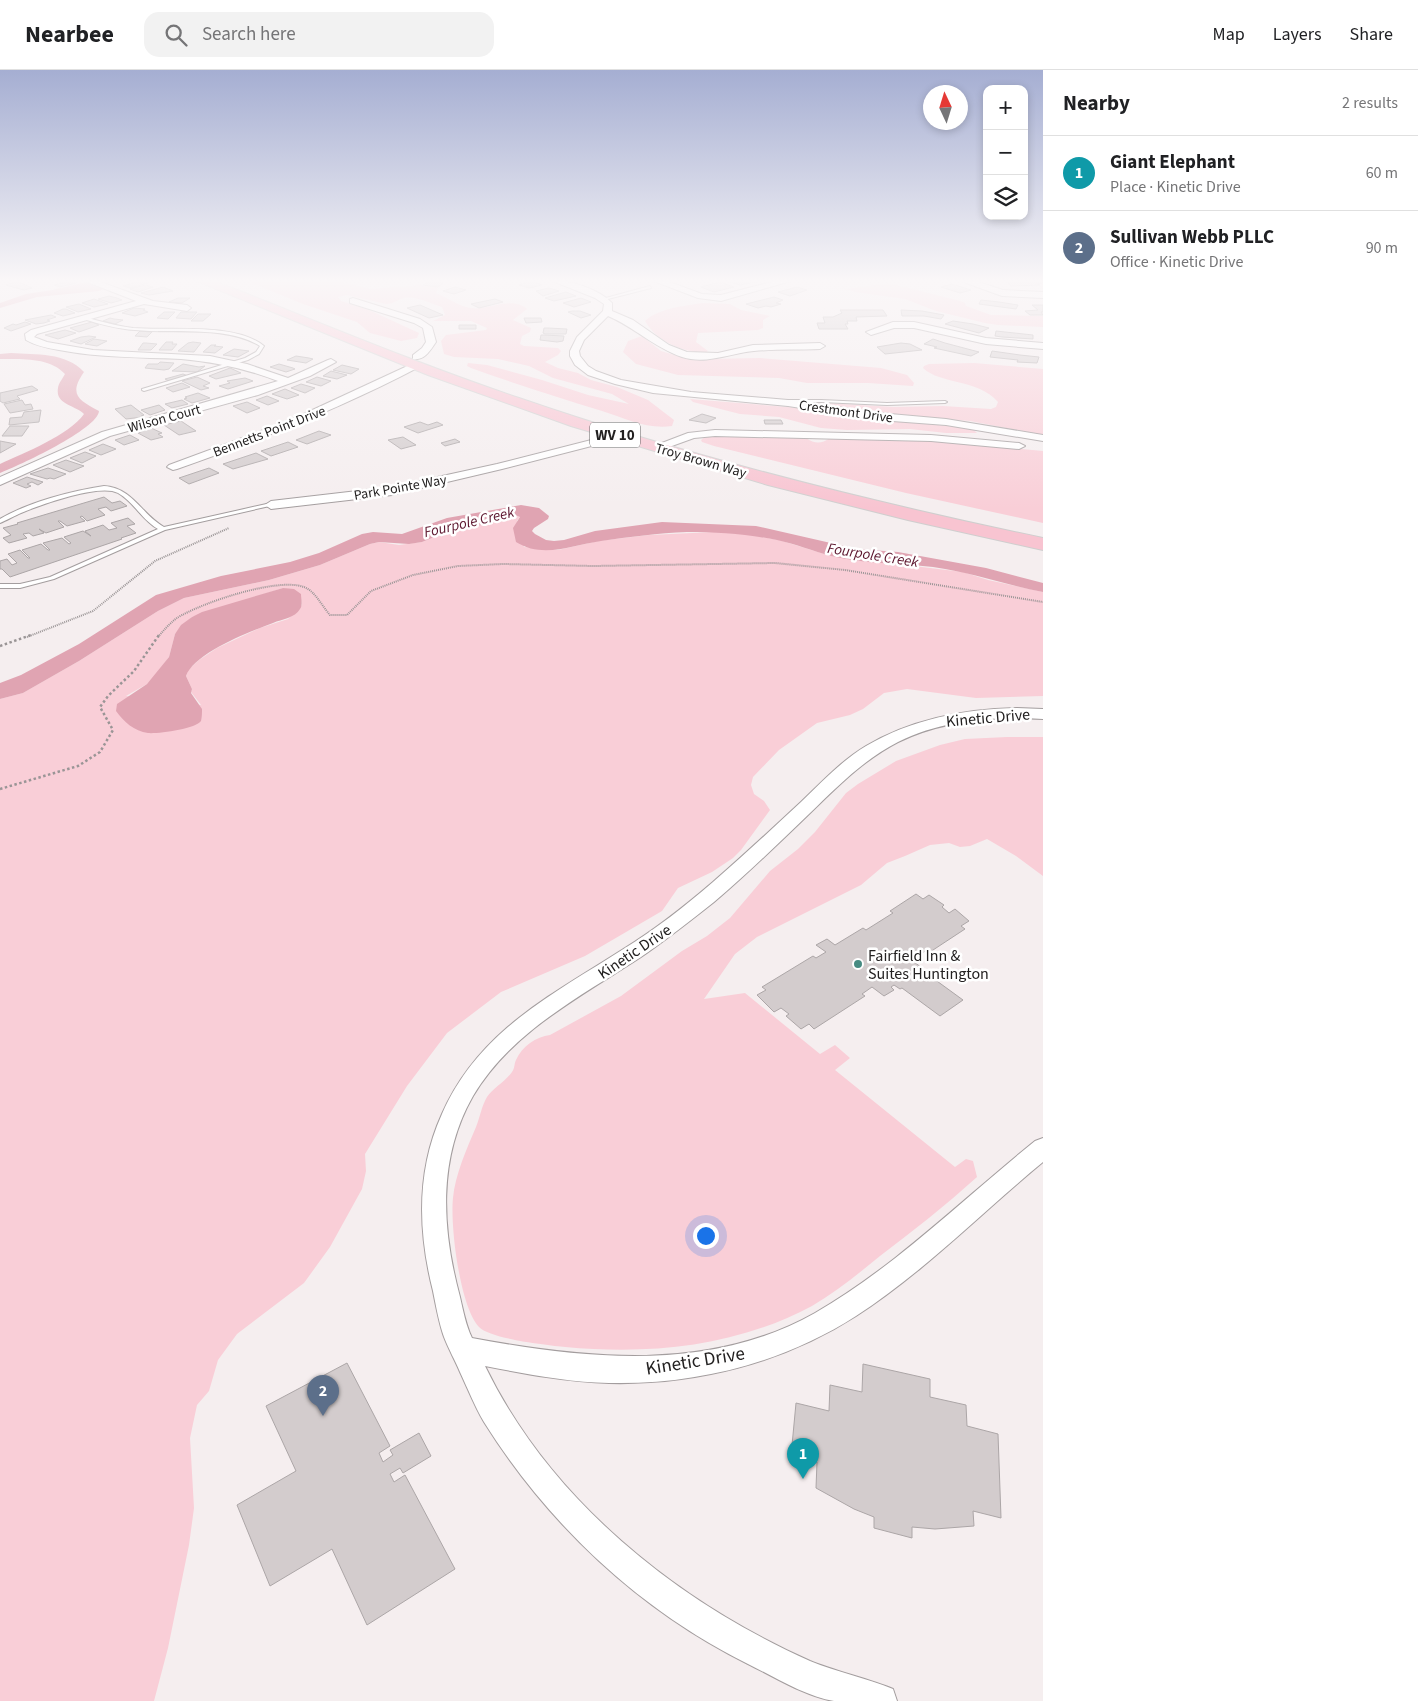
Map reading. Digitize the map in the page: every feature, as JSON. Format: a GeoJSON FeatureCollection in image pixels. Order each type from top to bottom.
{"type":"FeatureCollection","features":[{"type":"Feature","properties":{"kind":"main road","name":"Troy Brown Way"},"geometry":{"type":"LineString","coordinates":[[403,356],[416,361]]}},
{"type":"Feature","properties":{"kind":"main road","name":"Troy Brown Way"},"geometry":{"type":"LineString","coordinates":[[404,356],[512,401],[665,445],[782,483],[1043,544]]}},
{"type":"Feature","properties":{"kind":"main road","name":"Troy Brown Way"},"geometry":{"type":"LineString","coordinates":[[665,445],[1043,531]]}},
{"type":"Feature","properties":{"kind":"street"},"geometry":{"type":"LineString","coordinates":[[163,356],[234,363],[257,369],[287,381]]}},
{"type":"Feature","properties":{"kind":"street"},"geometry":{"type":"LineString","coordinates":[[416,361],[420,356]]}},
{"type":"Feature","properties":{"kind":"street","name":"Crestmont Drive"},"geometry":{"type":"LineString","coordinates":[[575,356],[586,369],[612,379],[645,388],[706,397],[774,402],[886,417],[947,422],[1043,438]]}},
{"type":"Feature","properties":{"kind":"street","name":"Bennetts Point Drive"},"geometry":{"type":"LineString","coordinates":[[173,467],[242,444],[302,420],[362,393],[416,361]]}},
{"type":"Feature","properties":{"kind":"street","name":"Wilson Court"},"geometry":{"type":"LineString","coordinates":[[0,481],[112,432],[208,406],[287,381],[331,362]]}},
{"type":"Feature","properties":{"kind":"street","name":"Park Pointe Way"},"geometry":{"type":"LineString","coordinates":[[270,505],[392,491],[498,468],[625,433]]}},
{"type":"Feature","properties":{"kind":"street","name":"Crestmont Drive"},"geometry":{"type":"LineString","coordinates":[[665,445],[692,435],[706,433],[931,438],[1043,448]]}},
{"type":"Feature","properties":{"kind":"street","name":"Kinetic Drive"},"geometry":{"type":"LineString","coordinates":[[882,1701],[859,1695],[790,1669],[726,1634],[679,1605],[628,1567],[581,1524],[540,1479],[505,1431],[480,1389],[448,1312],[439,1275],[432,1207],[434,1174],[443,1140],[457,1105],[477,1072],[498,1047],[524,1023],[625,959],[690,912],[850,765],[868,751],[911,729],[954,718],[1007,713],[1043,714]]}},
{"type":"Feature","properties":{"kind":"street","name":"Kinetic Drive"},"geometry":{"type":"LineString","coordinates":[[462,1349],[554,1365],[608,1370],[659,1369],[708,1362],[756,1351],[807,1329],[848,1306],[886,1278],[1043,1148]]}},
{"type":"Feature","properties":{"kind":"lane"},"geometry":{"type":"LineString","coordinates":[[144,390],[252,356]]}},
{"type":"Feature","properties":{"kind":"lane"},"geometry":{"type":"LineString","coordinates":[[774,402],[821,401],[904,404],[945,402]]}},
{"type":"Feature","properties":{"kind":"lane"},"geometry":{"type":"LineString","coordinates":[[0,521],[22,510],[97,489],[109,488],[120,492],[155,525],[163,529]]}},
{"type":"Feature","properties":{"kind":"lane","name":"Park Pointe Way"},"geometry":{"type":"LineString","coordinates":[[0,586],[20,586],[52,578],[163,529],[270,505]]}},
{"type":"Feature","properties":{"kind":"path"},"geometry":{"type":"LineString","coordinates":[[0,646],[58,626],[93,611],[155,561],[174,551],[236,526]]}},
{"type":"Feature","properties":{"kind":"path"},"geometry":{"type":"LineString","coordinates":[[0,789],[78,766],[100,752],[113,730],[100,707],[107,695],[134,672],[160,632],[178,617],[203,606],[250,591],[277,585],[291,583],[307,588],[330,615],[336,616],[347,615],[356,610],[368,592],[392,582],[437,569],[495,563],[608,566],[776,562],[1043,602]]}},
{"type":"Feature","properties":{"kind":"shaded area"},"geometry":{"type":"Polygon","coordinates":[[[451,356],[556,356],[545,362],[648,400],[674,420],[672,426],[663,427],[637,423],[504,380],[467,366],[468,363],[487,365],[588,395],[629,404],[612,394],[553,378],[529,366],[498,359],[451,356]]]}},
{"type":"Feature","properties":{"kind":"shaded area"},"geometry":{"type":"Polygon","coordinates":[[[627,356],[679,356],[708,359],[760,358],[881,368],[907,375],[914,383],[913,386],[868,383],[807,383],[779,378],[678,375],[636,364],[627,356]]]}},
{"type":"Feature","properties":{"kind":"shaded area"},"geometry":{"type":"Polygon","coordinates":[[[974,363],[1043,369],[1043,435],[970,421],[897,415],[808,402],[894,407],[943,406],[991,409],[996,407],[998,402],[980,389],[939,377],[923,368],[929,364],[974,363]]]}},
{"type":"Feature","properties":{"kind":"shaded area"},"geometry":{"type":"Polygon","coordinates":[[[690,399],[800,408],[957,427],[974,430],[977,433],[946,433],[910,429],[847,430],[821,428],[779,417],[740,414],[693,402],[690,399]]]}},
{"type":"Feature","properties":{"kind":"shaded area"},"geometry":{"type":"Polygon","coordinates":[[[705,437],[806,438],[818,442],[830,438],[924,440],[1043,451],[1043,523],[906,493],[714,446],[701,440],[705,437]]]}},
{"type":"Feature","properties":{"kind":"shaded area"},"geometry":{"type":"Polygon","coordinates":[[[515,515],[520,517],[517,521],[524,547],[558,550],[598,541],[649,535],[714,532],[746,534],[779,540],[831,556],[963,572],[988,580],[1043,592],[1043,696],[976,698],[907,689],[884,693],[863,709],[850,715],[817,723],[779,750],[753,777],[751,785],[754,794],[764,801],[770,810],[733,858],[712,872],[678,888],[662,911],[585,956],[501,992],[447,1033],[407,1086],[365,1154],[366,1171],[362,1189],[330,1247],[304,1283],[237,1334],[218,1360],[209,1391],[197,1405],[190,1438],[194,1508],[189,1545],[168,1648],[154,1701],[0,1701],[0,699],[23,693],[79,661],[158,611],[184,598],[269,580],[320,565],[370,544],[379,542],[399,545],[422,542],[452,530],[482,525],[515,515]],[[283,588],[192,617],[175,634],[169,657],[154,677],[147,684],[126,696],[201,705],[191,692],[192,689],[186,676],[188,670],[217,648],[260,628],[288,619],[302,605],[300,594],[283,588]]]}},
{"type":"Feature","properties":{"kind":"shaded area"},"geometry":{"type":"Polygon","coordinates":[[[1043,737],[1043,876],[1016,856],[987,839],[970,846],[960,847],[949,843],[930,845],[887,863],[861,885],[757,937],[735,954],[704,999],[745,993],[820,1054],[835,1045],[850,1058],[835,1070],[955,1167],[966,1159],[973,1161],[977,1177],[929,1218],[830,1295],[783,1320],[753,1331],[692,1345],[629,1350],[565,1347],[533,1343],[495,1335],[479,1327],[472,1317],[458,1265],[452,1211],[454,1189],[485,1100],[512,1072],[522,1050],[535,1040],[550,1035],[621,996],[730,918],[770,871],[798,849],[815,832],[846,793],[858,784],[896,761],[940,745],[965,739],[1043,737]]]}},
{"type":"Feature","properties":{"kind":"water"},"geometry":{"type":"Polygon","coordinates":[[[0,356],[51,356],[69,361],[84,372],[77,386],[76,392],[78,396],[86,404],[99,411],[95,419],[72,437],[0,473],[0,464],[57,436],[77,422],[84,414],[60,398],[58,386],[65,374],[59,368],[34,360],[0,359],[0,356]]]}},
{"type":"Feature","properties":{"kind":"water","name":"Fourpole Creek"},"geometry":{"type":"Polygon","coordinates":[[[521,505],[539,508],[549,516],[548,519],[532,531],[546,540],[564,540],[595,531],[662,522],[756,526],[857,549],[898,552],[986,568],[1043,583],[1043,592],[947,569],[843,559],[777,540],[710,532],[665,533],[601,541],[558,549],[537,550],[516,542],[513,528],[520,517],[515,515],[482,525],[452,530],[422,542],[409,544],[379,542],[370,544],[320,565],[269,580],[184,598],[158,611],[79,661],[23,693],[0,699],[0,683],[21,675],[79,644],[156,595],[221,576],[290,562],[319,553],[362,534],[373,532],[402,534],[447,518],[521,505]]]}},
{"type":"Feature","properties":{"kind":"water"},"geometry":{"type":"Polygon","coordinates":[[[283,588],[294,589],[301,594],[301,606],[298,612],[224,644],[211,651],[191,667],[186,676],[192,689],[191,693],[202,709],[201,721],[198,724],[176,730],[148,733],[138,730],[122,719],[116,711],[117,704],[147,684],[169,657],[175,634],[181,625],[202,612],[283,588]]]}},
{"type":"Feature","properties":{"kind":"building"},"geometry":{"type":"Polygon","coordinates":[[[296,356],[313,359],[306,363],[287,360],[296,356]]]}},
{"type":"Feature","properties":{"kind":"building"},"geometry":{"type":"Polygon","coordinates":[[[990,357],[1039,357],[1037,363],[1017,362],[1018,360],[990,357]]]}},
{"type":"Feature","properties":{"kind":"building"},"geometry":{"type":"Polygon","coordinates":[[[160,362],[174,363],[169,369],[164,370],[145,368],[148,364],[158,364],[160,362]]]}},
{"type":"Feature","properties":{"kind":"building"},"geometry":{"type":"Polygon","coordinates":[[[183,364],[199,367],[205,366],[197,372],[172,371],[183,364]]]}},
{"type":"Feature","properties":{"kind":"building"},"geometry":{"type":"Polygon","coordinates":[[[279,364],[295,369],[286,372],[270,367],[279,364]]]}},
{"type":"Feature","properties":{"kind":"building"},"geometry":{"type":"Polygon","coordinates":[[[342,365],[359,369],[351,374],[333,370],[342,365]]]}},
{"type":"Feature","properties":{"kind":"building"},"geometry":{"type":"Polygon","coordinates":[[[230,368],[241,373],[216,379],[209,376],[230,368]]]}},
{"type":"Feature","properties":{"kind":"building"},"geometry":{"type":"Polygon","coordinates":[[[331,371],[347,375],[337,379],[323,376],[331,371]]]}},
{"type":"Feature","properties":{"kind":"building"},"geometry":{"type":"Polygon","coordinates":[[[183,374],[188,376],[169,381],[165,379],[183,374]]]}},
{"type":"Feature","properties":{"kind":"building"},"geometry":{"type":"Polygon","coordinates":[[[197,377],[210,383],[203,386],[209,388],[201,390],[182,381],[197,377]]]}},
{"type":"Feature","properties":{"kind":"building"},"geometry":{"type":"Polygon","coordinates":[[[317,377],[331,381],[321,386],[306,382],[317,377]]]}},
{"type":"Feature","properties":{"kind":"building"},"geometry":{"type":"Polygon","coordinates":[[[245,378],[253,381],[228,389],[219,386],[230,383],[227,381],[245,378]]]}},
{"type":"Feature","properties":{"kind":"building"},"geometry":{"type":"Polygon","coordinates":[[[182,383],[190,387],[173,392],[166,388],[182,383]]]}},
{"type":"Feature","properties":{"kind":"building"},"geometry":{"type":"Polygon","coordinates":[[[301,384],[315,388],[305,393],[291,388],[301,384]]]}},
{"type":"Feature","properties":{"kind":"building"},"geometry":{"type":"Polygon","coordinates":[[[32,386],[38,390],[17,396],[20,399],[3,403],[0,401],[0,393],[32,386]]]}},
{"type":"Feature","properties":{"kind":"building"},"geometry":{"type":"Polygon","coordinates":[[[285,389],[299,395],[287,399],[272,394],[285,389]]]}},
{"type":"Feature","properties":{"kind":"building"},"geometry":{"type":"Polygon","coordinates":[[[198,393],[210,398],[192,403],[184,399],[187,398],[185,397],[198,393]]]}},
{"type":"Feature","properties":{"kind":"building"},"geometry":{"type":"Polygon","coordinates":[[[267,396],[279,401],[268,405],[256,400],[267,396]]]}},
{"type":"Feature","properties":{"kind":"building"},"geometry":{"type":"Polygon","coordinates":[[[22,400],[25,405],[31,404],[33,409],[10,413],[4,404],[22,400]]]}},
{"type":"Feature","properties":{"kind":"building"},"geometry":{"type":"Polygon","coordinates":[[[182,400],[188,404],[172,408],[165,404],[182,400]]]}},
{"type":"Feature","properties":{"kind":"building"},"geometry":{"type":"Polygon","coordinates":[[[247,402],[260,408],[247,413],[233,406],[247,402]]]}},
{"type":"Feature","properties":{"kind":"building"},"geometry":{"type":"Polygon","coordinates":[[[131,405],[144,415],[141,416],[143,417],[126,419],[115,409],[131,405]]]}},
{"type":"Feature","properties":{"kind":"building"},"geometry":{"type":"Polygon","coordinates":[[[159,405],[165,410],[150,415],[141,410],[159,405]]]}},
{"type":"Feature","properties":{"kind":"building"},"geometry":{"type":"Polygon","coordinates":[[[41,410],[39,422],[9,425],[10,418],[22,417],[24,412],[41,410]]]}},
{"type":"Feature","properties":{"kind":"building"},"geometry":{"type":"Polygon","coordinates":[[[702,414],[716,418],[706,423],[689,420],[702,414]]]}},
{"type":"Feature","properties":{"kind":"building"},"geometry":{"type":"Polygon","coordinates":[[[764,420],[781,420],[783,424],[765,424],[764,420]]]}},
{"type":"Feature","properties":{"kind":"building"},"geometry":{"type":"Polygon","coordinates":[[[181,421],[196,431],[179,435],[164,425],[181,421]]]}},
{"type":"Feature","properties":{"kind":"building"},"geometry":{"type":"Polygon","coordinates":[[[420,422],[428,425],[437,422],[443,425],[418,433],[404,427],[420,422]]]}},
{"type":"Feature","properties":{"kind":"building"},"geometry":{"type":"Polygon","coordinates":[[[10,426],[29,426],[22,436],[2,436],[10,426]]]}},
{"type":"Feature","properties":{"kind":"building"},"geometry":{"type":"Polygon","coordinates":[[[151,428],[162,433],[158,434],[163,437],[151,440],[138,433],[151,428]]]}},
{"type":"Feature","properties":{"kind":"building"},"geometry":{"type":"Polygon","coordinates":[[[319,431],[331,435],[307,444],[296,440],[319,431]]]}},
{"type":"Feature","properties":{"kind":"building"},"geometry":{"type":"Polygon","coordinates":[[[130,435],[139,440],[124,445],[115,440],[130,435]]]}},
{"type":"Feature","properties":{"kind":"building"},"geometry":{"type":"Polygon","coordinates":[[[403,437],[416,445],[401,449],[388,440],[403,437]]]}},
{"type":"Feature","properties":{"kind":"building"},"geometry":{"type":"Polygon","coordinates":[[[455,439],[460,442],[445,446],[441,443],[455,439]]]}},
{"type":"Feature","properties":{"kind":"building"},"geometry":{"type":"Polygon","coordinates":[[[0,441],[16,444],[0,453],[0,441]]]}},
{"type":"Feature","properties":{"kind":"building"},"geometry":{"type":"Polygon","coordinates":[[[288,442],[298,447],[271,456],[261,451],[288,442]]]}},
{"type":"Feature","properties":{"kind":"building"},"geometry":{"type":"Polygon","coordinates":[[[103,444],[116,449],[101,455],[89,450],[103,444]]]}},
{"type":"Feature","properties":{"kind":"building"},"geometry":{"type":"Polygon","coordinates":[[[85,452],[96,456],[82,463],[70,458],[85,452]]]}},
{"type":"Feature","properties":{"kind":"building"},"geometry":{"type":"Polygon","coordinates":[[[256,453],[268,459],[233,469],[223,464],[256,453]]]}},
{"type":"Feature","properties":{"kind":"building"},"geometry":{"type":"Polygon","coordinates":[[[66,460],[84,466],[70,472],[53,465],[66,460]]]}},
{"type":"Feature","properties":{"kind":"building"},"geometry":{"type":"Polygon","coordinates":[[[48,468],[66,474],[54,479],[47,479],[30,474],[48,468]]]}},
{"type":"Feature","properties":{"kind":"building"},"geometry":{"type":"Polygon","coordinates":[[[209,468],[219,473],[189,484],[179,478],[209,468]]]}},
{"type":"Feature","properties":{"kind":"building"},"geometry":{"type":"Polygon","coordinates":[[[27,477],[43,482],[38,485],[32,482],[27,484],[31,486],[26,488],[13,483],[27,477]]]}},
{"type":"Feature","properties":{"kind":"building"},"geometry":{"type":"Polygon","coordinates":[[[104,497],[112,503],[120,501],[127,506],[111,511],[106,507],[98,509],[105,515],[87,521],[82,516],[80,517],[85,521],[67,526],[58,521],[64,527],[46,533],[39,529],[44,533],[33,536],[29,533],[23,534],[27,538],[9,543],[3,538],[11,535],[3,528],[104,497]]]}},
{"type":"Feature","properties":{"kind":"building"},"geometry":{"type":"Polygon","coordinates":[[[128,518],[135,524],[127,526],[136,533],[122,539],[10,577],[0,569],[0,561],[7,559],[12,565],[17,563],[8,554],[20,550],[30,558],[22,550],[41,544],[50,550],[43,543],[62,538],[69,544],[71,543],[64,537],[83,531],[91,536],[85,531],[103,525],[109,530],[117,528],[111,523],[128,518]]]}},
{"type":"Feature","properties":{"kind":"building","name":"Fairfield Inn & Suites Huntington"},"geometry":{"type":"Polygon","coordinates":[[[916,894],[923,899],[929,895],[944,905],[942,907],[949,913],[955,909],[969,921],[961,926],[965,929],[930,952],[927,950],[911,960],[963,1000],[940,1016],[902,988],[900,989],[894,985],[891,987],[894,990],[884,996],[872,987],[862,994],[865,996],[814,1029],[809,1024],[801,1029],[786,1016],[789,1014],[781,1008],[774,1012],[757,995],[766,990],[762,987],[813,956],[816,958],[826,952],[816,945],[827,939],[835,945],[863,928],[866,930],[893,913],[890,911],[916,894]]]}},
{"type":"Feature","properties":{"kind":"building"},"geometry":{"type":"Polygon","coordinates":[[[347,1363],[390,1446],[379,1453],[383,1462],[393,1455],[390,1450],[419,1433],[431,1456],[403,1473],[400,1468],[390,1474],[394,1482],[405,1475],[455,1569],[367,1625],[332,1549],[270,1586],[237,1505],[296,1471],[266,1406],[347,1363]]]}},
{"type":"Feature","properties":{"kind":"building"},"geometry":{"type":"Polygon","coordinates":[[[863,1364],[930,1379],[930,1397],[966,1405],[967,1426],[998,1434],[1001,1518],[973,1511],[974,1526],[935,1529],[912,1527],[912,1538],[874,1528],[874,1517],[854,1509],[816,1488],[817,1462],[791,1456],[796,1403],[829,1411],[830,1385],[862,1392],[863,1364]]]}},
{"type":"Feature","properties":{"kind":"place","name":"Fairfield Inn & Suites Huntington"},"geometry":{"type":"Point","coordinates":[858,964]}},
{"type":"Feature","properties":{"kind":"place","name":"Sullivan Webb PLLC"},"geometry":{"type":"Point","coordinates":[323,1416]}},
{"type":"Feature","properties":{"kind":"place","name":"Giant Elephant"},"geometry":{"type":"Point","coordinates":[803,1479]}}]}
